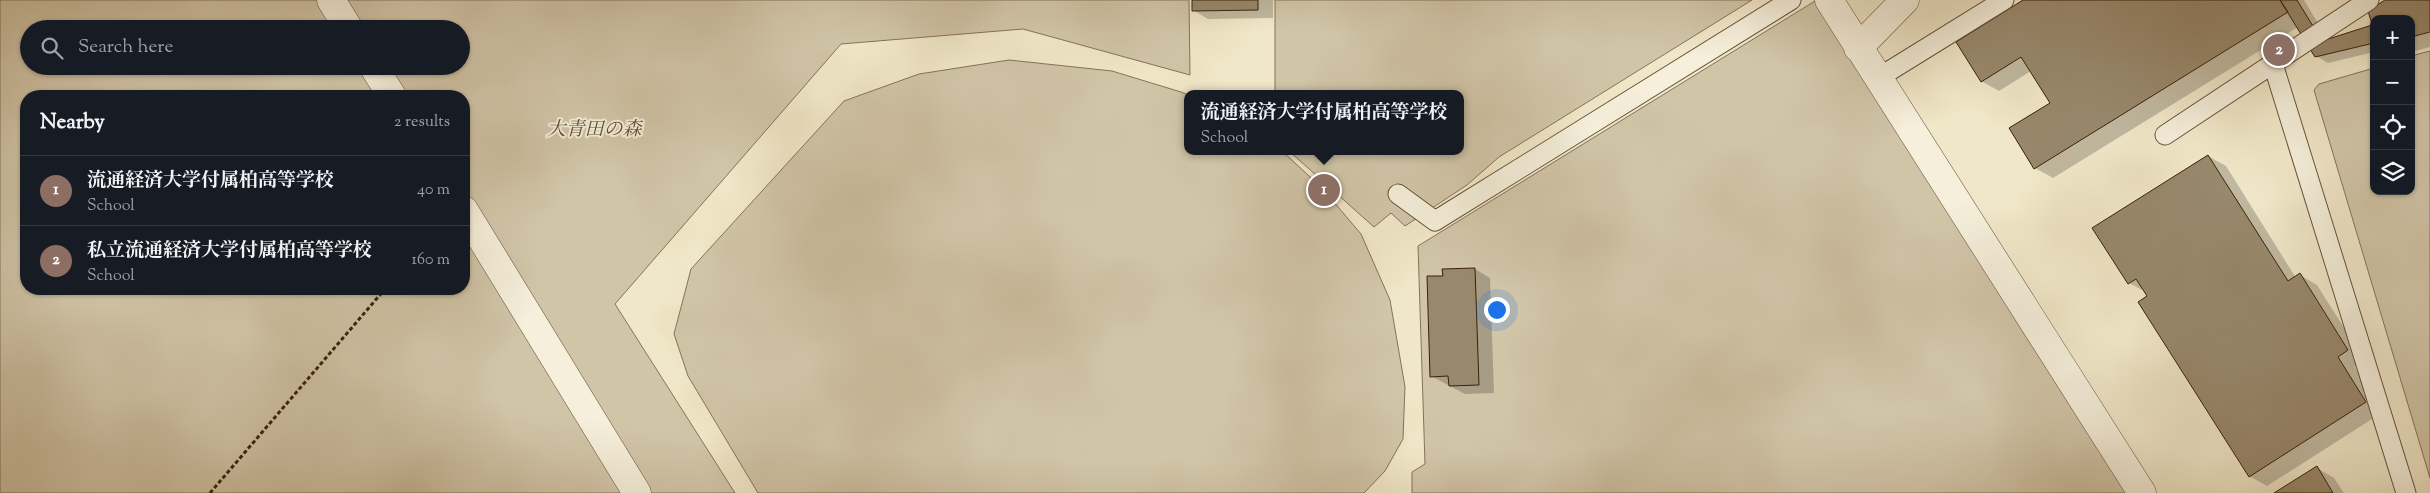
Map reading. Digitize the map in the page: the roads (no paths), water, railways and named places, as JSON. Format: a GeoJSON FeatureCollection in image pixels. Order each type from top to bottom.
{"type":"FeatureCollection","features":[{"type":"Feature","properties":{"kind":"street"},"geometry":{"type":"LineString","coordinates":[[331,0],[343,20]]}},
{"type":"Feature","properties":{"kind":"street"},"geometry":{"type":"LineString","coordinates":[[1829,0],[2142,493]]}},
{"type":"Feature","properties":{"kind":"street"},"geometry":{"type":"LineString","coordinates":[[1858,48],[1905,0]]}},
{"type":"Feature","properties":{"kind":"street"},"geometry":{"type":"LineString","coordinates":[[379,75],[388,90]]}},
{"type":"Feature","properties":{"kind":"street"},"geometry":{"type":"LineString","coordinates":[[470,220],[637,493]]}},
{"type":"Feature","properties":{"kind":"lane"},"geometry":{"type":"LineString","coordinates":[[1398,194],[1435,221],[1791,0]]}},
{"type":"Feature","properties":{"kind":"lane"},"geometry":{"type":"LineString","coordinates":[[1878,78],[2004,0]]}},
{"type":"Feature","properties":{"kind":"lane"},"geometry":{"type":"LineString","coordinates":[[2165,135],[2369,0]]}},
{"type":"Feature","properties":{"kind":"lane"},"geometry":{"type":"LineString","coordinates":[[2273,64],[2406,493]]}},
{"type":"Feature","properties":{"kind":"place","name":"私立流通経済大学付属柏高等学校"},"geometry":{"type":"Point","coordinates":[2279,50]}},
{"type":"Feature","properties":{"kind":"place","name":"流通経済大学付属柏高等学校"},"geometry":{"type":"Point","coordinates":[1324,190]}},
{"type":"Feature","properties":{"kind":"park label","name":"大青田の森"},"geometry":{"type":"Point","coordinates":[594,130]}}]}
